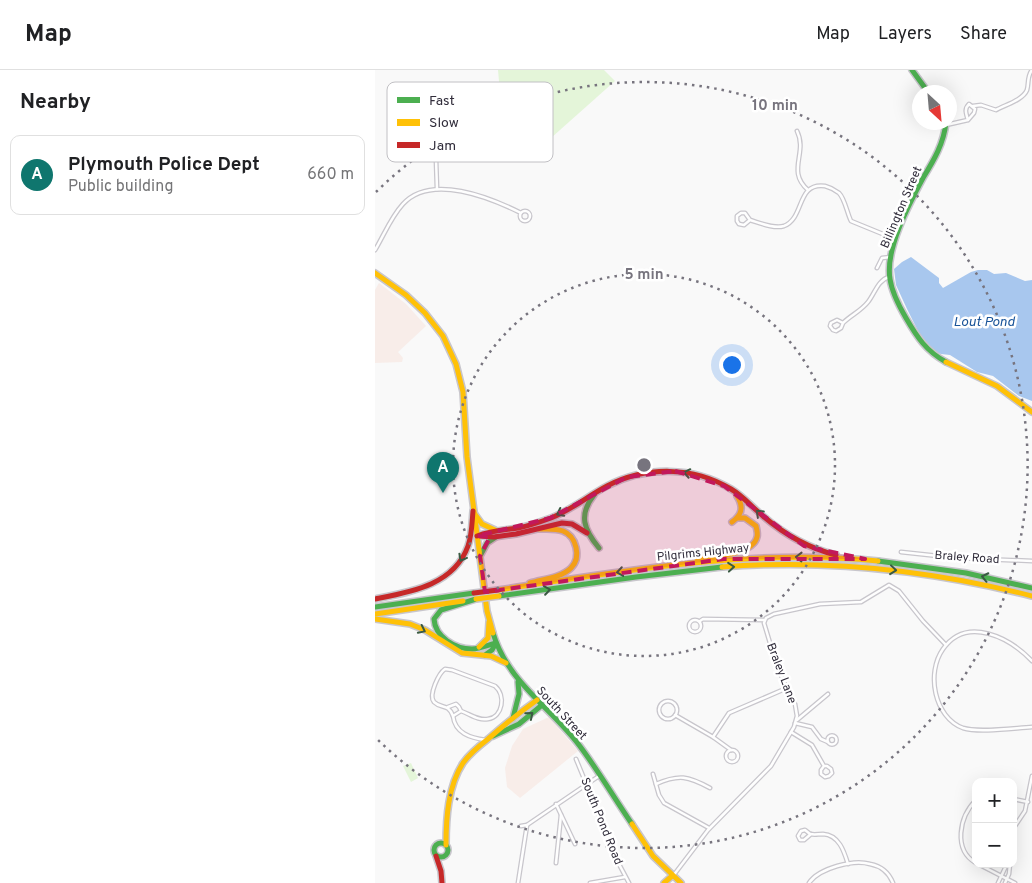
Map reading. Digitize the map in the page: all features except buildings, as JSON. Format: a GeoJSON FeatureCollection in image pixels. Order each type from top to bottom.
{"type":"FeatureCollection","features":[{"type":"Feature","properties":{"kind":"main road"},"geometry":{"type":"LineString","coordinates":[[912,70],[923,85]]}},
{"type":"Feature","properties":{"kind":"main road","name":"Billington Street"},"geometry":{"type":"LineString","coordinates":[[946,130],[942,144],[919,185],[897,240],[891,257],[889,277],[905,318],[926,350],[938,358],[996,385],[1032,412]]}},
{"type":"Feature","properties":{"kind":"main road"},"geometry":{"type":"LineString","coordinates":[[375,273],[419,306],[443,336],[453,355],[460,375],[463,392],[464,424],[473,511],[467,546],[460,562],[451,573],[439,582],[426,587],[375,599]]}},
{"type":"Feature","properties":{"kind":"main road"},"geometry":{"type":"LineString","coordinates":[[480,556],[487,543],[499,533],[529,526],[550,518],[617,480],[635,474],[668,470],[697,474],[732,490],[780,531],[796,542],[821,552],[865,559]]}},
{"type":"Feature","properties":{"kind":"main road"},"geometry":{"type":"LineString","coordinates":[[587,533],[584,520],[585,510],[589,500],[600,490]]}},
{"type":"Feature","properties":{"kind":"main road"},"geometry":{"type":"LineString","coordinates":[[732,490],[742,504],[742,512],[732,522]]}},
{"type":"Feature","properties":{"kind":"main road"},"geometry":{"type":"LineString","coordinates":[[473,511],[477,520],[486,528],[499,533]]}},
{"type":"Feature","properties":{"kind":"main road","name":"South Street"},"geometry":{"type":"LineString","coordinates":[[473,511],[489,622],[495,643],[506,663],[517,680],[577,742],[652,854],[681,883]]}},
{"type":"Feature","properties":{"kind":"main road"},"geometry":{"type":"LineString","coordinates":[[652,567],[745,550],[752,547],[758,540],[758,529],[750,520],[738,518]]}},
{"type":"Feature","properties":{"kind":"main road"},"geometry":{"type":"LineString","coordinates":[[539,529],[557,523],[572,524],[587,533],[599,548]]}},
{"type":"Feature","properties":{"kind":"main road"},"geometry":{"type":"LineString","coordinates":[[477,536],[539,529],[556,529],[570,536],[577,552],[574,564],[566,571],[557,575],[513,588]]}},
{"type":"Feature","properties":{"kind":"main road","name":"Pilgrims Highway"},"geometry":{"type":"LineString","coordinates":[[499,593],[513,588],[652,567],[767,557],[865,559],[910,563],[964,572],[1032,588]]}},
{"type":"Feature","properties":{"kind":"main road","name":"Pilgrims Highway"},"geometry":{"type":"LineString","coordinates":[[375,607],[682,572],[775,564],[900,570],[966,581],[1032,596]]}},
{"type":"Feature","properties":{"kind":"main road"},"geometry":{"type":"LineString","coordinates":[[475,596],[441,610],[433,621],[434,628],[439,634],[460,647],[474,649],[495,643]]}},
{"type":"Feature","properties":{"kind":"main road","name":"Pilgrims Highway"},"geometry":{"type":"LineString","coordinates":[[375,614],[475,596]]}},
{"type":"Feature","properties":{"kind":"main road"},"geometry":{"type":"LineString","coordinates":[[375,618],[410,624],[462,653],[485,655],[506,663]]}},
{"type":"Feature","properties":{"kind":"main road"},"geometry":{"type":"LineString","coordinates":[[474,649],[481,646],[487,640],[489,622]]}},
{"type":"Feature","properties":{"kind":"main road"},"geometry":{"type":"LineString","coordinates":[[485,655],[491,651],[495,643]]}},
{"type":"Feature","properties":{"kind":"main road"},"geometry":{"type":"LineString","coordinates":[[513,718],[519,694],[517,680]]}},
{"type":"Feature","properties":{"kind":"main road"},"geometry":{"type":"LineString","coordinates":[[493,736],[497,730],[537,700]]}},
{"type":"Feature","properties":{"kind":"main road"},"geometry":{"type":"LineString","coordinates":[[441,871],[443,860],[448,850],[446,831],[452,792],[458,771],[467,756],[493,736],[521,722],[542,705]]}},
{"type":"Feature","properties":{"kind":"main road"},"geometry":{"type":"LineString","coordinates":[[442,883],[435,847],[440,843],[446,831]]}},
{"type":"Feature","properties":{"kind":"main road"},"geometry":{"type":"LineString","coordinates":[[440,843],[446,845]]}},
{"type":"Feature","properties":{"kind":"main road"},"geometry":{"type":"LineString","coordinates":[[435,854],[441,857],[446,856]]}},
{"type":"Feature","properties":{"kind":"main road"},"geometry":{"type":"LineString","coordinates":[[664,883],[672,876]]}},
{"type":"Feature","properties":{"kind":"street"},"geometry":{"type":"LineString","coordinates":[[967,120],[966,107],[969,104],[973,106],[977,104],[996,110],[1021,98],[1026,91],[1029,74],[1032,70]]}},
{"type":"Feature","properties":{"kind":"street"},"geometry":{"type":"LineString","coordinates":[[957,122],[967,120],[974,113],[975,109],[973,106]]}},
{"type":"Feature","properties":{"kind":"street"},"geometry":{"type":"LineString","coordinates":[[797,131],[801,143],[797,166],[800,181],[808,190]]}},
{"type":"Feature","properties":{"kind":"street"},"geometry":{"type":"LineString","coordinates":[[436,162],[437,189]]}},
{"type":"Feature","properties":{"kind":"street"},"geometry":{"type":"LineString","coordinates":[[750,220],[744,225],[739,224],[737,216],[745,213],[750,220],[775,227],[783,226],[795,217],[803,196],[808,190],[820,186],[829,187],[839,193],[851,221],[897,240]]}},
{"type":"Feature","properties":{"kind":"street"},"geometry":{"type":"LineString","coordinates":[[375,250],[403,203],[423,192],[437,189],[451,190],[499,202],[521,213],[528,212],[531,216],[530,219],[523,221],[521,213]]}},
{"type":"Feature","properties":{"kind":"street"},"geometry":{"type":"LineString","coordinates":[[877,268],[882,258],[891,257]]}},
{"type":"Feature","properties":{"kind":"street"},"geometry":{"type":"LineString","coordinates":[[843,323],[836,320],[831,322],[830,327],[836,331],[841,328],[843,323],[863,307],[881,282],[889,277]]}},
{"type":"Feature","properties":{"kind":"street","name":"Braley Road"},"geometry":{"type":"LineString","coordinates":[[901,552],[957,558],[1032,561]]}},
{"type":"Feature","properties":{"kind":"street"},"geometry":{"type":"LineString","coordinates":[[700,621],[700,630],[696,632],[691,630],[689,625],[695,619],[700,621],[703,618],[764,620],[774,614],[820,604],[861,602],[889,585],[899,591],[923,621],[947,645]]}},
{"type":"Feature","properties":{"kind":"street","name":"Braley Lane"},"geometry":{"type":"LineString","coordinates":[[764,620],[764,626],[770,643],[796,710],[796,722]]}},
{"type":"Feature","properties":{"kind":"street"},"geometry":{"type":"LineString","coordinates":[[1032,662],[1010,644],[983,632],[972,632],[963,634],[947,645],[939,660],[935,679],[937,700],[947,717],[961,727],[974,730],[1032,727]]}},
{"type":"Feature","properties":{"kind":"street"},"geometry":{"type":"LineString","coordinates":[[448,707],[456,704],[461,711],[480,719],[493,718],[498,713],[502,698],[500,691],[495,686],[453,670],[445,669],[438,676],[433,691],[432,699],[448,707],[453,716],[455,726],[460,732],[474,738],[487,740]]}},
{"type":"Feature","properties":{"kind":"street"},"geometry":{"type":"LineString","coordinates":[[713,737],[729,713],[787,688]]}},
{"type":"Feature","properties":{"kind":"street"},"geometry":{"type":"LineString","coordinates":[[672,876],[710,828],[771,766],[796,722],[828,694]]}},
{"type":"Feature","properties":{"kind":"street"},"geometry":{"type":"LineString","coordinates":[[672,702],[677,709],[675,715],[665,719],[659,713],[660,707],[664,703],[672,702]]}},
{"type":"Feature","properties":{"kind":"street"},"geometry":{"type":"LineString","coordinates":[[453,716],[461,711]]}},
{"type":"Feature","properties":{"kind":"street"},"geometry":{"type":"LineString","coordinates":[[675,715],[731,750],[737,751],[739,755],[735,762],[731,762],[726,758],[727,752],[731,750]]}},
{"type":"Feature","properties":{"kind":"street"},"geometry":{"type":"LineString","coordinates":[[796,722],[812,727],[821,739],[828,742]]}},
{"type":"Feature","properties":{"kind":"street"},"geometry":{"type":"LineString","coordinates":[[791,732],[812,746],[824,766],[831,769],[832,773],[829,776],[825,777],[821,774],[824,766]]}},
{"type":"Feature","properties":{"kind":"street","name":"South Pond Road"},"geometry":{"type":"LineString","coordinates":[[576,759],[629,883]]}},
{"type":"Feature","properties":{"kind":"street"},"geometry":{"type":"LineString","coordinates":[[653,774],[659,795],[664,803],[710,828]]}},
{"type":"Feature","properties":{"kind":"street"},"geometry":{"type":"LineString","coordinates":[[521,826],[527,825],[600,775]]}},
{"type":"Feature","properties":{"kind":"street"},"geometry":{"type":"LineString","coordinates":[[656,784],[672,777],[681,776],[696,780],[710,788]]}},
{"type":"Feature","properties":{"kind":"street"},"geometry":{"type":"LineString","coordinates":[[1017,823],[1028,802],[1032,776]]}},
{"type":"Feature","properties":{"kind":"street"},"geometry":{"type":"LineString","coordinates":[[1017,800],[1028,802]]}},
{"type":"Feature","properties":{"kind":"street"},"geometry":{"type":"LineString","coordinates":[[556,804],[575,844]]}},
{"type":"Feature","properties":{"kind":"street"},"geometry":{"type":"LineString","coordinates":[[972,804],[964,820],[961,837],[964,852],[972,861]]}},
{"type":"Feature","properties":{"kind":"street"},"geometry":{"type":"LineString","coordinates":[[556,863],[561,815]]}},
{"type":"Feature","properties":{"kind":"street"},"geometry":{"type":"LineString","coordinates":[[518,883],[527,825]]}},
{"type":"Feature","properties":{"kind":"street"},"geometry":{"type":"LineString","coordinates":[[811,834],[804,840],[801,840],[799,836],[803,830],[811,834],[822,834],[834,838],[842,848],[848,864]]}},
{"type":"Feature","properties":{"kind":"street"},"geometry":{"type":"LineString","coordinates":[[809,883],[820,873],[848,864],[866,863],[875,865],[888,874],[893,883]]}},
{"type":"Feature","properties":{"kind":"street"},"geometry":{"type":"LineString","coordinates":[[985,868],[1015,883]]}},
{"type":"Feature","properties":{"kind":"street"},"geometry":{"type":"LineString","coordinates":[[998,883],[1006,868]]}},
{"type":"Feature","properties":{"kind":"street"},"geometry":{"type":"LineString","coordinates":[[1005,883],[1008,868]]}},
{"type":"Feature","properties":{"kind":"street"},"geometry":{"type":"LineString","coordinates":[[590,883],[625,877]]}},
{"type":"Feature","properties":{"kind":"highlighted area"},"geometry":{"type":"Polygon","coordinates":[[[675,471],[724,486],[804,546],[865,559],[724,559],[485,592],[480,556],[490,537],[477,536],[550,518],[627,477],[675,471]]]}},
{"type":"Feature","properties":{"kind":"shaded area"},"geometry":{"type":"Polygon","coordinates":[[[379,283],[406,304],[426,326],[398,352],[403,358],[402,362],[375,363],[375,290],[379,283]]]}},
{"type":"Feature","properties":{"kind":"shaded area"},"geometry":{"type":"Polygon","coordinates":[[[549,717],[578,751],[520,798],[507,787],[505,768],[512,746],[523,729],[549,717]]]}},
{"type":"Feature","properties":{"kind":"green space"},"geometry":{"type":"Polygon","coordinates":[[[498,70],[604,70],[615,81],[553,136],[553,82],[499,82],[498,70]]]}},
{"type":"Feature","properties":{"kind":"green space"},"geometry":{"type":"Polygon","coordinates":[[[411,763],[418,778],[411,782],[403,766],[411,763]]]}},
{"type":"Feature","properties":{"kind":"water","name":"Lout Pond"},"geometry":{"type":"Polygon","coordinates":[[[911,257],[939,278],[939,283],[943,288],[978,270],[987,270],[994,274],[1006,273],[1025,281],[1032,280],[1032,401],[1019,396],[993,376],[977,372],[950,355],[933,351],[919,333],[896,285],[894,269],[911,257]]]}},
{"type":"Feature","properties":{"kind":"traffic: fast"},"geometry":{"type":"LineString","coordinates":[[912,70],[923,85]]}},
{"type":"Feature","properties":{"kind":"traffic: fast"},"geometry":{"type":"LineString","coordinates":[[944,130],[938,151],[899,227],[889,267],[894,294],[910,325],[927,348],[946,362]]}},
{"type":"Feature","properties":{"kind":"traffic: fast"},"geometry":{"type":"LineString","coordinates":[[594,495],[586,509],[585,522],[590,535],[599,548]]}},
{"type":"Feature","properties":{"kind":"traffic: fast"},"geometry":{"type":"LineString","coordinates":[[480,556],[487,543],[496,537]]}},
{"type":"Feature","properties":{"kind":"traffic: fast"},"geometry":{"type":"LineString","coordinates":[[878,561],[966,573],[1032,588]]}},
{"type":"Feature","properties":{"kind":"traffic: fast"},"geometry":{"type":"LineString","coordinates":[[499,596],[722,567]]}},
{"type":"Feature","properties":{"kind":"traffic: fast"},"geometry":{"type":"LineString","coordinates":[[375,607],[474,593]]}},
{"type":"Feature","properties":{"kind":"traffic: fast"},"geometry":{"type":"LineString","coordinates":[[476,599],[441,610],[434,619],[435,625],[447,641],[459,647],[475,649],[496,643]]}},
{"type":"Feature","properties":{"kind":"traffic: fast"},"geometry":{"type":"LineString","coordinates":[[493,633],[508,665],[530,693],[568,731],[579,745],[632,824]]}},
{"type":"Feature","properties":{"kind":"traffic: fast"},"geometry":{"type":"LineString","coordinates":[[485,655],[492,650],[496,643]]}},
{"type":"Feature","properties":{"kind":"traffic: fast"},"geometry":{"type":"LineString","coordinates":[[513,718],[519,694],[518,682]]}},
{"type":"Feature","properties":{"kind":"traffic: fast"},"geometry":{"type":"LineString","coordinates":[[493,736],[519,724],[542,705]]}},
{"type":"Feature","properties":{"kind":"traffic: fast"},"geometry":{"type":"LineString","coordinates":[[441,843],[446,845],[448,850],[446,855],[441,857],[436,855],[434,850],[436,845],[441,843]]}},
{"type":"Feature","properties":{"kind":"traffic: slow"},"geometry":{"type":"LineString","coordinates":[[375,273],[406,295],[425,313],[443,336],[456,364],[463,392],[467,457],[487,611],[493,633]]}},
{"type":"Feature","properties":{"kind":"traffic: slow"},"geometry":{"type":"LineString","coordinates":[[946,362],[997,386],[1032,412]]}},
{"type":"Feature","properties":{"kind":"traffic: slow"},"geometry":{"type":"LineString","coordinates":[[732,522],[741,511],[741,504],[737,496]]}},
{"type":"Feature","properties":{"kind":"traffic: slow"},"geometry":{"type":"LineString","coordinates":[[474,513],[482,524],[495,530]]}},
{"type":"Feature","properties":{"kind":"traffic: slow"},"geometry":{"type":"LineString","coordinates":[[697,559],[731,554],[748,548],[754,543],[757,536],[756,526],[745,518],[738,518]]}},
{"type":"Feature","properties":{"kind":"traffic: slow"},"geometry":{"type":"LineString","coordinates":[[530,583],[552,578],[567,571],[574,563],[577,553],[574,542],[568,534],[557,529],[539,529]]}},
{"type":"Feature","properties":{"kind":"traffic: slow"},"geometry":{"type":"LineString","coordinates":[[498,590],[640,569],[735,559],[782,557],[878,561]]}},
{"type":"Feature","properties":{"kind":"traffic: slow"},"geometry":{"type":"LineString","coordinates":[[722,567],[800,564],[878,569],[955,579],[1032,596]]}},
{"type":"Feature","properties":{"kind":"traffic: slow"},"geometry":{"type":"LineString","coordinates":[[476,599],[499,596]]}},
{"type":"Feature","properties":{"kind":"traffic: slow"},"geometry":{"type":"LineString","coordinates":[[375,614],[463,601]]}},
{"type":"Feature","properties":{"kind":"traffic: slow"},"geometry":{"type":"LineString","coordinates":[[375,619],[410,624],[425,630],[462,653],[491,656],[506,663]]}},
{"type":"Feature","properties":{"kind":"traffic: slow"},"geometry":{"type":"LineString","coordinates":[[479,647],[488,638],[489,622]]}},
{"type":"Feature","properties":{"kind":"traffic: slow"},"geometry":{"type":"LineString","coordinates":[[446,845],[447,813],[451,792],[463,763],[478,747],[537,700]]}},
{"type":"Feature","properties":{"kind":"traffic: slow"},"geometry":{"type":"LineString","coordinates":[[632,824],[653,856],[681,883]]}},
{"type":"Feature","properties":{"kind":"traffic: slow"},"geometry":{"type":"LineString","coordinates":[[664,883],[672,876]]}},
{"type":"Feature","properties":{"kind":"traffic: jam"},"geometry":{"type":"LineString","coordinates":[[477,536],[535,524],[551,518],[622,479],[653,472],[669,471],[701,476],[716,481],[735,492],[788,535],[806,545],[836,555]]}},
{"type":"Feature","properties":{"kind":"traffic: jam"},"geometry":{"type":"LineString","coordinates":[[375,599],[417,589],[442,578],[453,570],[468,546],[473,511]]}},
{"type":"Feature","properties":{"kind":"traffic: jam"},"geometry":{"type":"LineString","coordinates":[[480,536],[494,537],[516,534],[562,523],[572,524],[587,533]]}},
{"type":"Feature","properties":{"kind":"traffic: jam"},"geometry":{"type":"LineString","coordinates":[[474,593],[498,590]]}},
{"type":"Feature","properties":{"kind":"traffic: jam"},"geometry":{"type":"LineString","coordinates":[[436,856],[441,871],[442,883]]}},
{"type":"Feature","properties":{"kind":"place","name":"Plymouth Police Dept"},"geometry":{"type":"Point","coordinates":[443,493]}}]}
